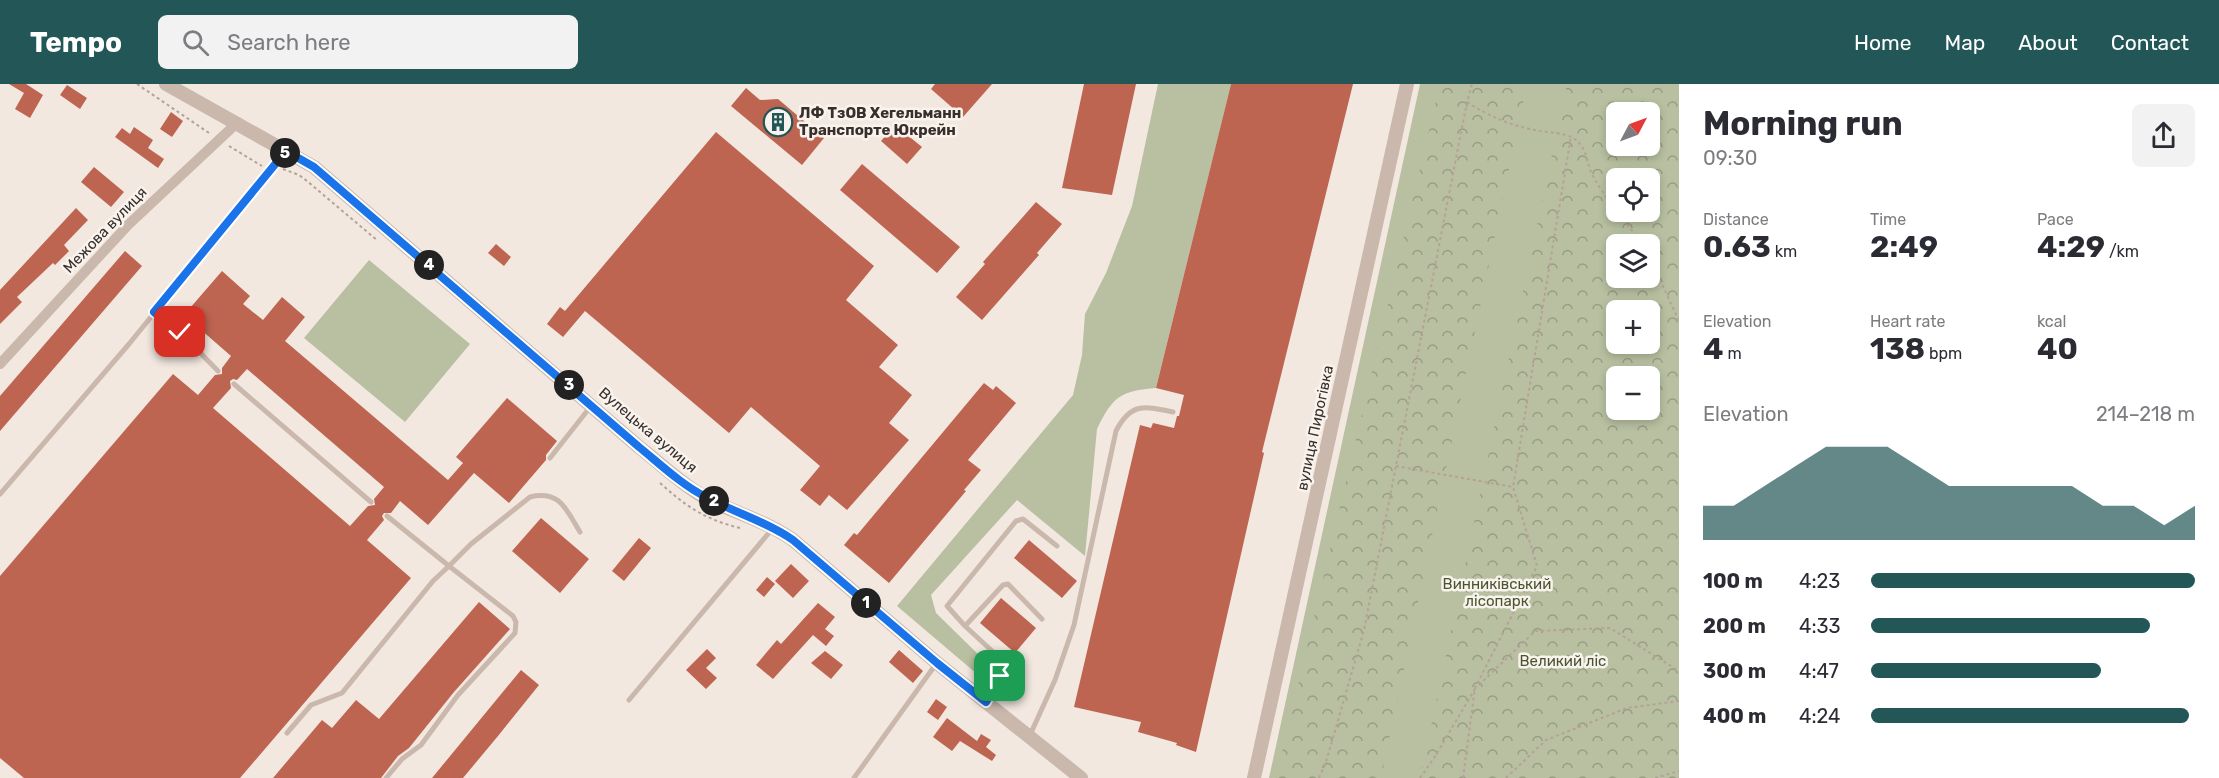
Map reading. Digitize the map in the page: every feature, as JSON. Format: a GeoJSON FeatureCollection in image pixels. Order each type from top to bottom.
{"type":"FeatureCollection","features":[{"type":"Feature","properties":{"kind":"street","name":"Вулецька вулиця"},"geometry":{"type":"LineString","coordinates":[[166,84],[238,122],[314,167],[685,484],[705,497],[774,526],[808,552],[937,663],[1081,778]]}},
{"type":"Feature","properties":{"kind":"street","name":"вулиця Пирогівка"},"geometry":{"type":"LineString","coordinates":[[1254,778],[1407,84]]}},
{"type":"Feature","properties":{"kind":"street","name":"Межова вулиця"},"geometry":{"type":"LineString","coordinates":[[0,364],[128,225],[238,122]]}},
{"type":"Feature","properties":{"kind":"lane"},"geometry":{"type":"LineString","coordinates":[[0,494],[286,151]]}},
{"type":"Feature","properties":{"kind":"lane"},"geometry":{"type":"LineString","coordinates":[[154,312],[180,332],[219,371]]}},
{"type":"Feature","properties":{"kind":"lane"},"geometry":{"type":"LineString","coordinates":[[234,384],[371,502]]}},
{"type":"Feature","properties":{"kind":"lane"},"geometry":{"type":"LineString","coordinates":[[550,458],[592,405]]}},
{"type":"Feature","properties":{"kind":"lane"},"geometry":{"type":"LineString","coordinates":[[1029,736],[1055,680],[1074,625],[1116,431],[1120,422],[1132,410],[1150,407],[1173,412]]}},
{"type":"Feature","properties":{"kind":"lane"},"geometry":{"type":"LineString","coordinates":[[287,733],[311,705],[342,693],[433,580],[471,544],[530,497],[540,495],[556,498],[580,532]]}},
{"type":"Feature","properties":{"kind":"lane"},"geometry":{"type":"LineString","coordinates":[[386,778],[402,759],[421,745],[458,695],[515,633],[516,622],[513,616],[387,516]]}},
{"type":"Feature","properties":{"kind":"lane"},"geometry":{"type":"LineString","coordinates":[[986,702],[1006,668],[1005,663],[964,626],[947,606],[1016,521],[1023,519],[1057,546]]}},
{"type":"Feature","properties":{"kind":"lane"},"geometry":{"type":"LineString","coordinates":[[629,699],[774,526]]}},
{"type":"Feature","properties":{"kind":"lane"},"geometry":{"type":"LineString","coordinates":[[964,626],[1003,585],[1008,584],[1042,619]]}},
{"type":"Feature","properties":{"kind":"lane"},"geometry":{"type":"LineString","coordinates":[[854,778],[937,663]]}},
{"type":"Feature","properties":{"kind":"path"},"geometry":{"type":"LineString","coordinates":[[137,84],[220,140]]}},
{"type":"Feature","properties":{"kind":"path"},"geometry":{"type":"LineString","coordinates":[[1319,778],[1326,762],[1364,630],[1472,84]]}},
{"type":"Feature","properties":{"kind":"path"},"geometry":{"type":"LineString","coordinates":[[1467,102],[1490,117],[1532,130],[1571,136],[1587,154],[1590,169],[1603,194],[1633,234]]}},
{"type":"Feature","properties":{"kind":"path"},"geometry":{"type":"LineString","coordinates":[[1420,778],[1475,688],[1537,566],[1514,487],[1571,136]]}},
{"type":"Feature","properties":{"kind":"path"},"geometry":{"type":"LineString","coordinates":[[1660,280],[1679,321]]}},
{"type":"Feature","properties":{"kind":"path"},"geometry":{"type":"LineString","coordinates":[[1396,466],[1514,487]]}},
{"type":"Feature","properties":{"kind":"path"},"geometry":{"type":"LineString","coordinates":[[1463,778],[1475,688],[1535,631],[1610,628],[1679,671]]}},
{"type":"Feature","properties":{"kind":"path"},"geometry":{"type":"LineString","coordinates":[[1506,778],[1546,740],[1627,708],[1679,701]]}},
{"type":"Feature","properties":{"kind":"path"},"geometry":{"type":"LineString","coordinates":[[1654,778],[1679,771]]}},
{"type":"Feature","properties":{"kind":"green space"},"geometry":{"type":"Polygon","coordinates":[[[1158,84],[1231,84],[1156,388],[1134,391],[1119,397],[1108,409],[1097,429],[1085,556],[1017,500],[931,595],[936,613],[982,658],[986,667],[977,674],[897,606],[1073,395],[1082,355],[1085,314],[1106,273],[1132,206],[1158,84]]]}},
{"type":"Feature","properties":{"kind":"green space","name":"Винниківський лісопарк"},"geometry":{"type":"Polygon","coordinates":[[[1420,84],[1679,84],[1679,778],[1269,778],[1420,84]]]}},
{"type":"Feature","properties":{"kind":"green space"},"geometry":{"type":"Polygon","coordinates":[[[1440,84],[1527,84],[1381,778],[1276,778],[1440,84]]]}},
{"type":"Feature","properties":{"kind":"green space","name":"Великий ліс"},"geometry":{"type":"Polygon","coordinates":[[[1567,84],[1679,84],[1679,778],[1420,778],[1567,84]]]}},
{"type":"Feature","properties":{"kind":"green space"},"geometry":{"type":"Polygon","coordinates":[[[369,260],[470,344],[405,422],[304,338],[369,260]]]}},
{"type":"Feature","properties":{"kind":"building"},"geometry":{"type":"Polygon","coordinates":[[[9,84],[26,84],[43,95],[30,118],[15,109],[24,93],[9,84]]]}},
{"type":"Feature","properties":{"kind":"building"},"geometry":{"type":"Polygon","coordinates":[[[935,84],[992,84],[963,117],[931,89],[935,84]]]}},
{"type":"Feature","properties":{"kind":"building"},"geometry":{"type":"Polygon","coordinates":[[[1084,84],[1136,84],[1112,195],[1062,188],[1084,84]]]}},
{"type":"Feature","properties":{"kind":"building"},"geometry":{"type":"Polygon","coordinates":[[[1231,84],[1353,84],[1262,452],[1264,453],[1196,752],[1176,745],[1177,743],[1138,732],[1141,722],[1074,707],[1140,425],[1151,428],[1153,423],[1174,428],[1177,416],[1179,416],[1184,395],[1156,388],[1231,84]]]}},
{"type":"Feature","properties":{"kind":"building"},"geometry":{"type":"Polygon","coordinates":[[[67,85],[87,98],[80,109],[60,95],[67,85]]]}},
{"type":"Feature","properties":{"kind":"building","name":"ЛФ ТзОВ Хегельманн Транспорте Юкрейн"},"geometry":{"type":"Polygon","coordinates":[[[746,88],[760,100],[778,99],[824,138],[802,165],[731,106],[746,88]]]}},
{"type":"Feature","properties":{"kind":"building"},"geometry":{"type":"Polygon","coordinates":[[[171,112],[183,121],[172,137],[160,129],[171,112]]]}},
{"type":"Feature","properties":{"kind":"building"},"geometry":{"type":"Polygon","coordinates":[[[895,125],[922,147],[907,164],[881,141],[895,125]]]}},
{"type":"Feature","properties":{"kind":"building"},"geometry":{"type":"Polygon","coordinates":[[[134,127],[153,140],[148,148],[164,159],[158,168],[115,137],[122,128],[130,134],[134,127]]]}},
{"type":"Feature","properties":{"kind":"building"},"geometry":{"type":"Polygon","coordinates":[[[716,132],[874,266],[846,300],[898,345],[879,367],[912,395],[889,423],[909,440],[847,510],[829,495],[820,506],[800,490],[820,466],[751,407],[729,433],[585,311],[563,337],[547,324],[560,307],[565,311],[716,132]]]}},
{"type":"Feature","properties":{"kind":"building"},"geometry":{"type":"Polygon","coordinates":[[[862,164],[960,247],[937,273],[840,190],[862,164]]]}},
{"type":"Feature","properties":{"kind":"building"},"geometry":{"type":"Polygon","coordinates":[[[94,167],[124,192],[111,207],[81,182],[94,167]]]}},
{"type":"Feature","properties":{"kind":"building"},"geometry":{"type":"Polygon","coordinates":[[[1036,202],[1062,224],[1037,253],[1039,255],[982,320],[956,297],[985,264],[983,262],[1036,202]]]}},
{"type":"Feature","properties":{"kind":"building"},"geometry":{"type":"Polygon","coordinates":[[[76,208],[88,220],[64,245],[69,251],[17,297],[22,302],[0,324],[0,290],[76,208]]]}},
{"type":"Feature","properties":{"kind":"building"},"geometry":{"type":"Polygon","coordinates":[[[496,244],[511,257],[504,266],[488,253],[496,244]]]}},
{"type":"Feature","properties":{"kind":"building"},"geometry":{"type":"Polygon","coordinates":[[[125,251],[142,266],[0,431],[0,396],[125,251]]]}},
{"type":"Feature","properties":{"kind":"building"},"geometry":{"type":"Polygon","coordinates":[[[222,271],[250,296],[243,304],[263,320],[282,297],[305,317],[285,341],[448,480],[463,463],[456,457],[507,398],[557,441],[546,455],[546,460],[509,503],[474,473],[428,525],[400,501],[391,513],[384,513],[382,516],[384,520],[367,540],[411,578],[240,778],[24,778],[0,758],[0,576],[173,374],[198,395],[215,375],[222,374],[222,368],[231,356],[184,315],[222,271]],[[247,369],[237,380],[230,381],[231,388],[213,408],[350,526],[368,506],[375,505],[374,499],[384,487],[247,369]]]}},
{"type":"Feature","properties":{"kind":"building"},"geometry":{"type":"Polygon","coordinates":[[[984,383],[993,390],[996,386],[1016,403],[968,460],[981,470],[889,583],[844,545],[854,533],[857,535],[984,383]]]}},
{"type":"Feature","properties":{"kind":"building"},"geometry":{"type":"Polygon","coordinates":[[[541,518],[589,559],[560,593],[512,551],[541,518]]]}},
{"type":"Feature","properties":{"kind":"building"},"geometry":{"type":"Polygon","coordinates":[[[639,538],[651,548],[624,581],[612,571],[639,538]]]}},
{"type":"Feature","properties":{"kind":"building"},"geometry":{"type":"Polygon","coordinates":[[[1029,540],[1077,581],[1062,598],[1014,558],[1029,540]]]}},
{"type":"Feature","properties":{"kind":"building"},"geometry":{"type":"Polygon","coordinates":[[[791,564],[809,581],[793,598],[775,581],[791,564]]]}},
{"type":"Feature","properties":{"kind":"building"},"geometry":{"type":"Polygon","coordinates":[[[767,577],[775,584],[764,597],[756,590],[767,577]]]}},
{"type":"Feature","properties":{"kind":"building"},"geometry":{"type":"Polygon","coordinates":[[[1001,598],[1036,628],[1015,653],[980,623],[1001,598]]]}},
{"type":"Feature","properties":{"kind":"building"},"geometry":{"type":"Polygon","coordinates":[[[479,602],[510,629],[381,778],[273,778],[322,720],[332,728],[356,700],[379,719],[479,602]]]}},
{"type":"Feature","properties":{"kind":"building"},"geometry":{"type":"Polygon","coordinates":[[[818,603],[835,617],[825,629],[834,636],[826,646],[813,635],[773,679],[756,665],[777,640],[781,644],[818,603]]]}},
{"type":"Feature","properties":{"kind":"building"},"geometry":{"type":"Polygon","coordinates":[[[707,649],[716,658],[706,668],[717,678],[706,689],[686,670],[707,649]]]}},
{"type":"Feature","properties":{"kind":"building"},"geometry":{"type":"Polygon","coordinates":[[[899,650],[923,671],[913,683],[889,662],[899,650]]]}},
{"type":"Feature","properties":{"kind":"building"},"geometry":{"type":"Polygon","coordinates":[[[825,651],[843,665],[831,679],[811,663],[825,651]]]}},
{"type":"Feature","properties":{"kind":"building"},"geometry":{"type":"Polygon","coordinates":[[[521,670],[539,685],[498,736],[463,778],[432,778],[521,670]]]}},
{"type":"Feature","properties":{"kind":"building"},"geometry":{"type":"Polygon","coordinates":[[[936,699],[947,707],[938,720],[927,712],[936,699]]]}},
{"type":"Feature","properties":{"kind":"building"},"geometry":{"type":"Polygon","coordinates":[[[947,718],[977,741],[981,734],[991,740],[986,747],[996,755],[992,761],[960,741],[952,751],[933,737],[947,718]]]}},
{"type":"Feature","properties":{"kind":"place","name":"ЛФ ТзОВ Хегельманн Транспорте Юкрейн"},"geometry":{"type":"Point","coordinates":[778,122]}},
{"type":"Feature","properties":{"kind":"route"},"geometry":{"type":"LineString","coordinates":[[180,332],[154,312],[286,151],[314,167],[685,484],[705,497],[774,526],[986,702],[1000,676]]}}]}
